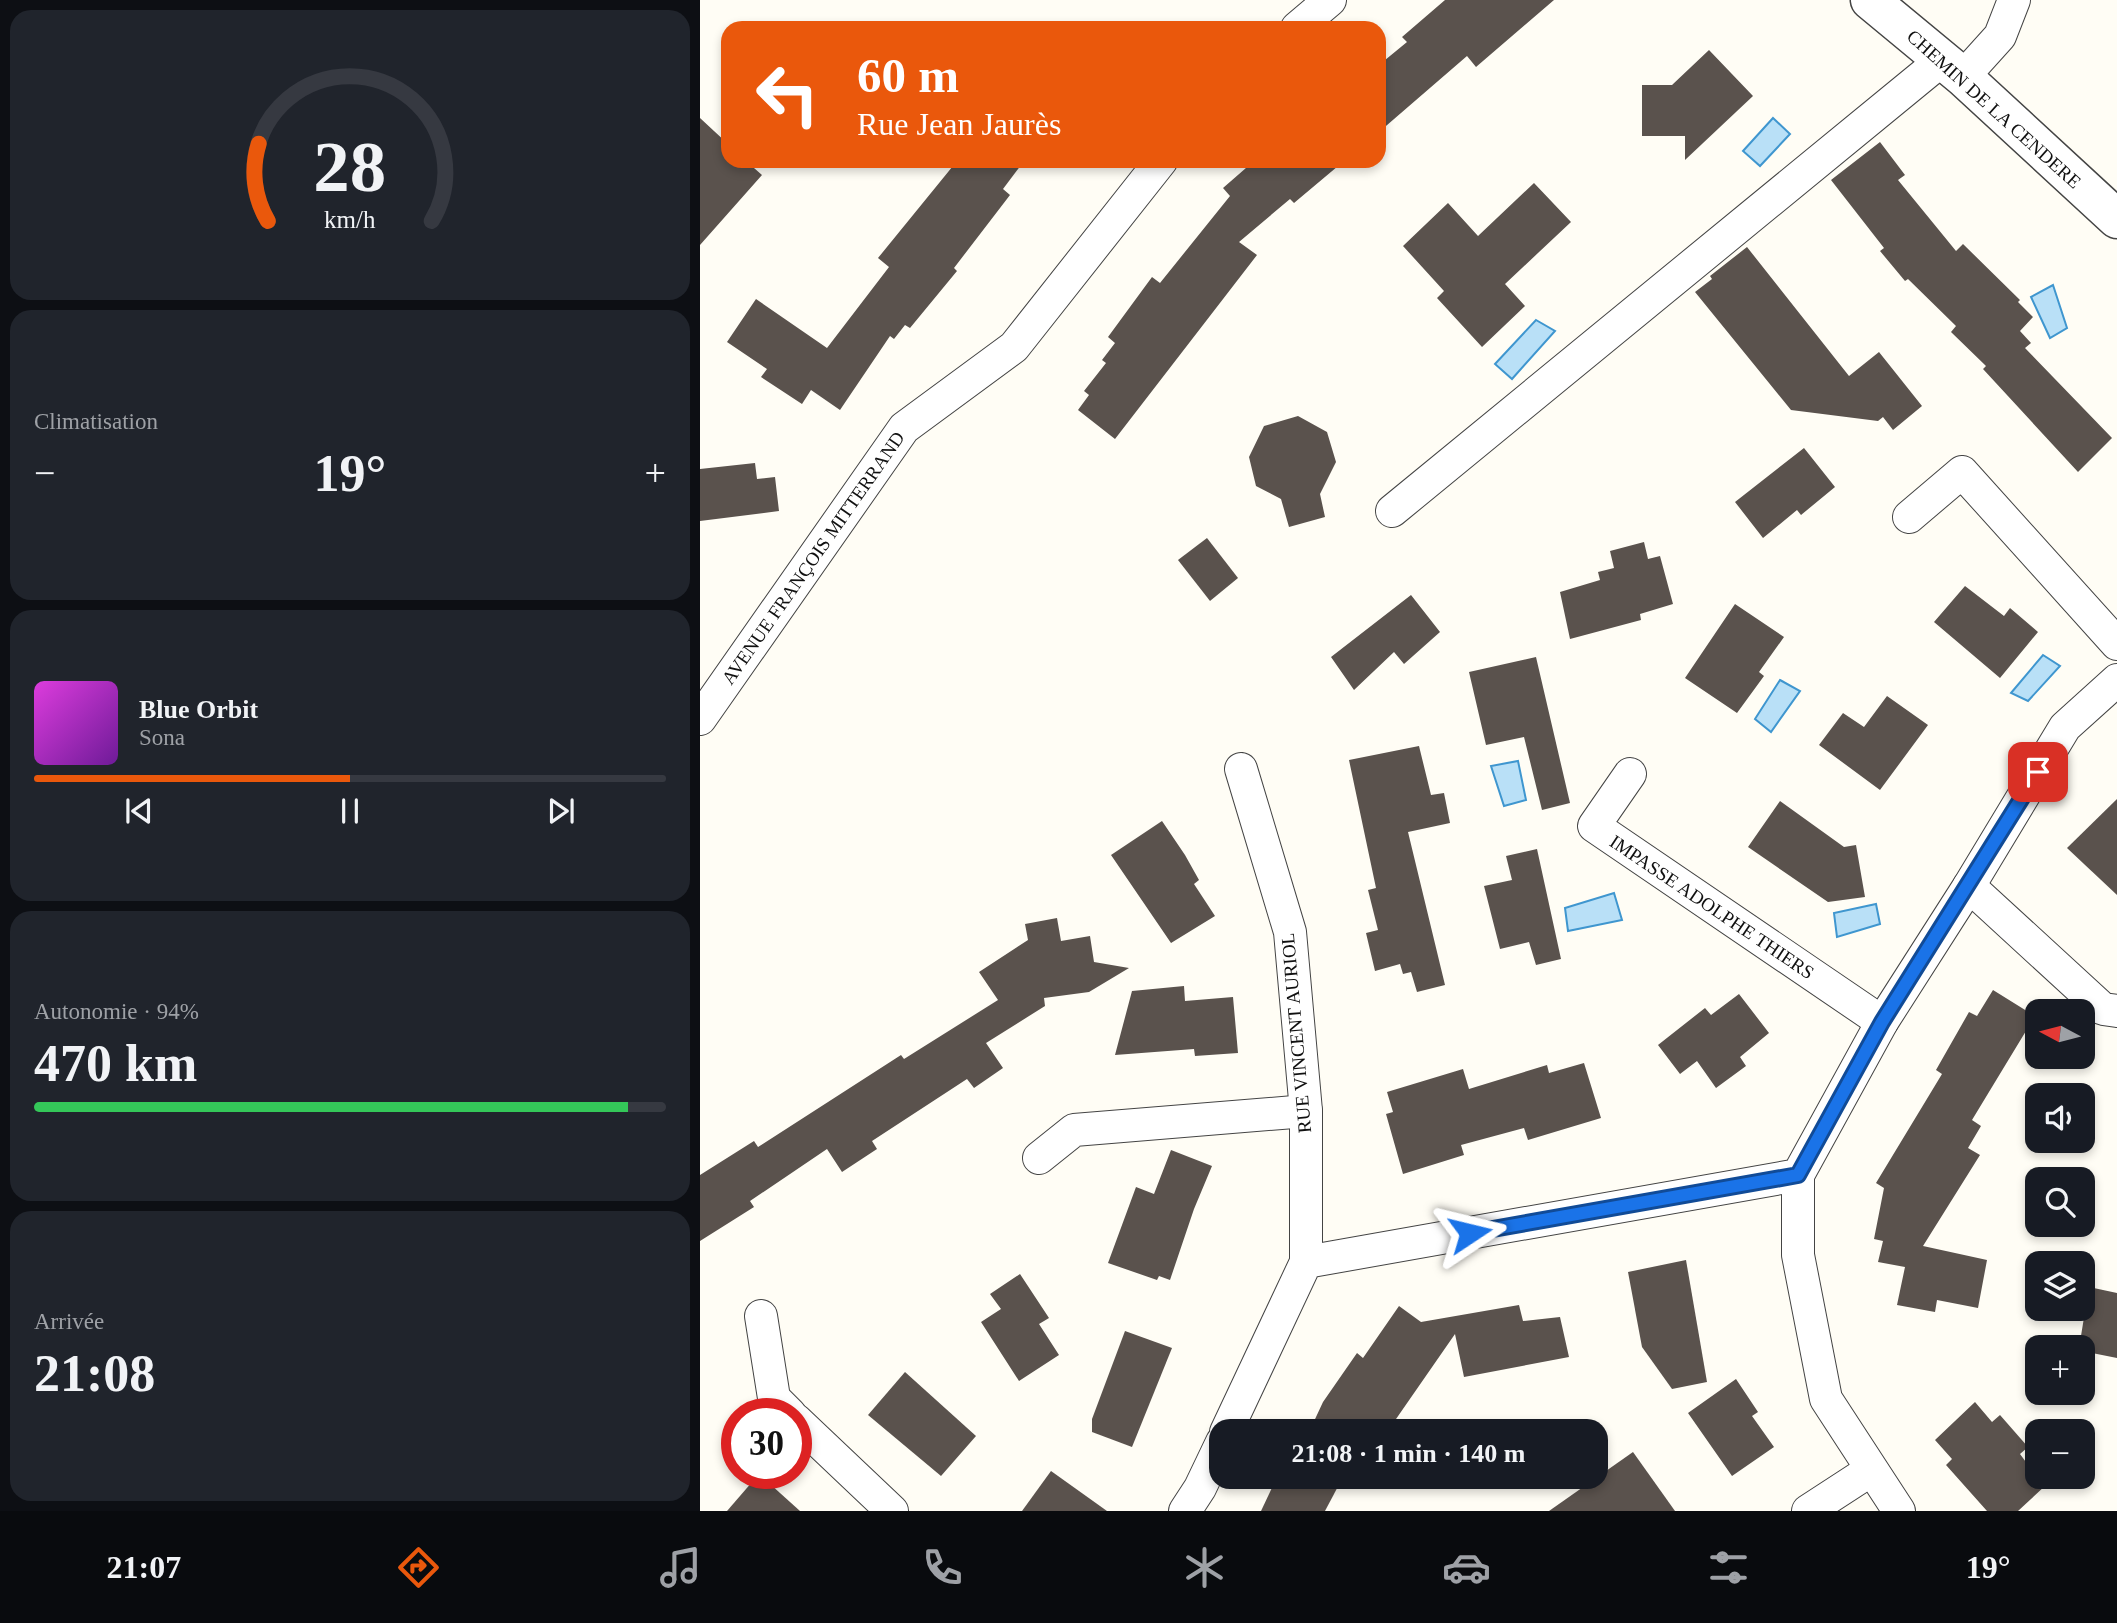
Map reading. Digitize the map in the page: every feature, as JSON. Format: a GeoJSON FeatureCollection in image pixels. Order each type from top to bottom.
{"type":"FeatureCollection","features":[{"type":"Feature","properties":{"kind":"street"},"geometry":{"type":"LineString","coordinates":[[1305,21],[1330,0]]}},
{"type":"Feature","properties":{"kind":"street","name":"CHEMIN DE LA CENDERE"},"geometry":{"type":"LineString","coordinates":[[1870,0],[1952,69],[2117,219]]}},
{"type":"Feature","properties":{"kind":"street"},"geometry":{"type":"LineString","coordinates":[[1392,511],[1952,69],[2000,36],[2014,0]]}},
{"type":"Feature","properties":{"kind":"street","name":"AVENUE FRANÇOIS MITTERRAND"},"geometry":{"type":"LineString","coordinates":[[700,719],[904,428],[1014,347],[1155,168]]}},
{"type":"Feature","properties":{"kind":"street"},"geometry":{"type":"LineString","coordinates":[[1909,517],[1962,472],[2117,644]]}},
{"type":"Feature","properties":{"kind":"street"},"geometry":{"type":"LineString","coordinates":[[1899,1511],[1826,1399],[1798,1255],[1798,1175],[1882,1022],[2066,727],[2117,680]]}},
{"type":"Feature","properties":{"kind":"street","name":"RUE VINCENT AURIOL"},"geometry":{"type":"LineString","coordinates":[[1241,769],[1290,932],[1306,1111],[1306,1262]]}},
{"type":"Feature","properties":{"kind":"street","name":"IMPASSE ADOLPHE THIERS"},"geometry":{"type":"LineString","coordinates":[[1630,774],[1594,825],[1882,1022]]}},
{"type":"Feature","properties":{"kind":"street"},"geometry":{"type":"LineString","coordinates":[[1969,886],[2103,1009],[2117,1012]]}},
{"type":"Feature","properties":{"kind":"street"},"geometry":{"type":"LineString","coordinates":[[1039,1158],[1074,1130],[1306,1111]]}},
{"type":"Feature","properties":{"kind":"street"},"geometry":{"type":"LineString","coordinates":[[1232,1419],[1306,1262],[1798,1175]]}},
{"type":"Feature","properties":{"kind":"street"},"geometry":{"type":"LineString","coordinates":[[761,1316],[774,1398]]}},
{"type":"Feature","properties":{"kind":"street"},"geometry":{"type":"LineString","coordinates":[[812,1435],[892,1511]]}},
{"type":"Feature","properties":{"kind":"street"},"geometry":{"type":"LineString","coordinates":[[1185,1511],[1209,1468]]}},
{"type":"Feature","properties":{"kind":"street"},"geometry":{"type":"LineString","coordinates":[[1808,1511],[1871,1470]]}},
{"type":"Feature","properties":{"kind":"water"},"geometry":{"type":"Polygon","coordinates":[[[1773,118],[1790,134],[1760,166],[1743,151],[1773,118]]]}},
{"type":"Feature","properties":{"kind":"water"},"geometry":{"type":"Polygon","coordinates":[[[2053,285],[2067,328],[2050,338],[2031,297],[2053,285]]]}},
{"type":"Feature","properties":{"kind":"water"},"geometry":{"type":"Polygon","coordinates":[[[1536,320],[1555,331],[1512,379],[1495,364],[1536,320]]]}},
{"type":"Feature","properties":{"kind":"water"},"geometry":{"type":"Polygon","coordinates":[[[2043,655],[2060,666],[2028,701],[2011,693],[2043,655]]]}},
{"type":"Feature","properties":{"kind":"water"},"geometry":{"type":"Polygon","coordinates":[[[1780,680],[1800,691],[1771,732],[1755,719],[1780,680]]]}},
{"type":"Feature","properties":{"kind":"water"},"geometry":{"type":"Polygon","coordinates":[[[1518,761],[1526,800],[1504,806],[1491,766],[1518,761]]]}},
{"type":"Feature","properties":{"kind":"water"},"geometry":{"type":"Polygon","coordinates":[[[1614,893],[1622,920],[1568,931],[1565,908],[1614,893]]]}},
{"type":"Feature","properties":{"kind":"water"},"geometry":{"type":"Polygon","coordinates":[[[1876,904],[1880,924],[1837,937],[1834,913],[1876,904]]]}},
{"type":"Feature","properties":{"kind":"building"},"geometry":{"type":"Polygon","coordinates":[[[1445,0],[1554,0],[1476,67],[1467,56],[1386,126],[1386,59],[1407,42],[1402,37],[1445,0]]]}},
{"type":"Feature","properties":{"kind":"building"},"geometry":{"type":"Polygon","coordinates":[[[1709,50],[1753,96],[1685,160],[1685,136],[1642,136],[1642,85],[1672,85],[1709,50]]]}},
{"type":"Feature","properties":{"kind":"building"},"geometry":{"type":"Polygon","coordinates":[[[700,118],[721,138],[721,168],[754,168],[762,175],[700,245],[700,118]]]}},
{"type":"Feature","properties":{"kind":"building"},"geometry":{"type":"Polygon","coordinates":[[[1880,142],[1905,175],[1898,180],[1956,251],[1963,244],[2020,300],[2018,302],[2033,317],[2020,331],[2031,343],[2025,348],[2112,438],[2078,472],[1983,369],[1986,366],[1951,332],[1956,326],[1908,279],[1905,281],[1880,251],[1884,248],[1831,180],[1880,142]]]}},
{"type":"Feature","properties":{"kind":"building"},"geometry":{"type":"Polygon","coordinates":[[[951,168],[1019,168],[1003,189],[1010,195],[954,268],[957,271],[910,328],[905,325],[894,339],[890,336],[840,410],[811,390],[802,404],[761,377],[767,369],[727,342],[756,299],[827,348],[889,267],[878,258],[951,168]]]}},
{"type":"Feature","properties":{"kind":"building"},"geometry":{"type":"Polygon","coordinates":[[[1246,168],[1336,168],[1294,203],[1290,199],[1239,242],[1257,255],[1115,439],[1078,410],[1089,395],[1084,391],[1106,363],[1102,360],[1115,343],[1108,337],[1152,277],[1160,283],[1230,196],[1223,188],[1246,168]]]}},
{"type":"Feature","properties":{"kind":"building"},"geometry":{"type":"Polygon","coordinates":[[[1534,183],[1571,222],[1505,284],[1525,306],[1482,347],[1437,298],[1444,291],[1403,246],[1448,203],[1478,236],[1534,183]]]}},
{"type":"Feature","properties":{"kind":"building"},"geometry":{"type":"Polygon","coordinates":[[[1747,247],[1849,376],[1879,352],[1922,406],[1893,430],[1883,417],[1878,421],[1791,410],[1695,292],[1712,279],[1710,276],[1747,247]]]}},
{"type":"Feature","properties":{"kind":"building"},"geometry":{"type":"Polygon","coordinates":[[[1298,416],[1327,432],[1336,462],[1320,494],[1325,517],[1289,527],[1281,499],[1256,486],[1249,457],[1264,426],[1298,416]]]}},
{"type":"Feature","properties":{"kind":"building"},"geometry":{"type":"Polygon","coordinates":[[[1804,448],[1835,487],[1801,515],[1797,510],[1763,538],[1735,502],[1804,448]]]}},
{"type":"Feature","properties":{"kind":"building"},"geometry":{"type":"Polygon","coordinates":[[[755,463],[757,479],[775,477],[779,511],[700,521],[700,469],[755,463]]]}},
{"type":"Feature","properties":{"kind":"building"},"geometry":{"type":"Polygon","coordinates":[[[1207,538],[1238,578],[1210,601],[1178,560],[1207,538]]]}},
{"type":"Feature","properties":{"kind":"building"},"geometry":{"type":"Polygon","coordinates":[[[1644,542],[1648,559],[1660,556],[1673,604],[1640,614],[1641,620],[1570,639],[1560,592],[1600,580],[1598,572],[1614,568],[1610,551],[1644,542]]]}},
{"type":"Feature","properties":{"kind":"building"},"geometry":{"type":"Polygon","coordinates":[[[1965,586],[2004,616],[2010,608],[2038,632],[2000,678],[1934,622],[1965,586]]]}},
{"type":"Feature","properties":{"kind":"building"},"geometry":{"type":"Polygon","coordinates":[[[1411,595],[1440,632],[1404,664],[1394,652],[1354,690],[1331,657],[1411,595]]]}},
{"type":"Feature","properties":{"kind":"building"},"geometry":{"type":"Polygon","coordinates":[[[1735,604],[1784,637],[1759,672],[1764,676],[1737,713],[1685,678],[1735,604]]]}},
{"type":"Feature","properties":{"kind":"building"},"geometry":{"type":"Polygon","coordinates":[[[1536,657],[1570,803],[1542,810],[1524,737],[1486,745],[1469,672],[1536,657]]]}},
{"type":"Feature","properties":{"kind":"building"},"geometry":{"type":"Polygon","coordinates":[[[1887,696],[1928,725],[1880,790],[1819,745],[1843,713],[1864,727],[1887,696]]]}},
{"type":"Feature","properties":{"kind":"building"},"geometry":{"type":"Polygon","coordinates":[[[1419,746],[1431,795],[1444,793],[1450,823],[1408,832],[1445,985],[1417,992],[1411,972],[1403,974],[1400,964],[1375,971],[1366,933],[1378,930],[1368,890],[1376,888],[1349,760],[1419,746]]]}},
{"type":"Feature","properties":{"kind":"building"},"geometry":{"type":"Polygon","coordinates":[[[2117,799],[2117,895],[2067,848],[2117,799]]]}},
{"type":"Feature","properties":{"kind":"building"},"geometry":{"type":"Polygon","coordinates":[[[1780,801],[1844,847],[1856,845],[1865,897],[1828,902],[1748,847],[1780,801]]]}},
{"type":"Feature","properties":{"kind":"building"},"geometry":{"type":"Polygon","coordinates":[[[1162,821],[1199,880],[1194,884],[1215,916],[1171,943],[1111,855],[1162,821]]]}},
{"type":"Feature","properties":{"kind":"building"},"geometry":{"type":"Polygon","coordinates":[[[1537,849],[1561,959],[1536,965],[1529,942],[1500,949],[1484,886],[1512,880],[1506,856],[1537,849]]]}},
{"type":"Feature","properties":{"kind":"building"},"geometry":{"type":"Polygon","coordinates":[[[1057,918],[1061,941],[1090,936],[1094,962],[1129,968],[1089,992],[1044,998],[1045,1006],[986,1043],[1003,1068],[974,1088],[967,1079],[872,1141],[877,1149],[842,1172],[827,1149],[750,1201],[754,1207],[700,1241],[700,1175],[754,1141],[758,1147],[901,1055],[904,1059],[998,1000],[979,972],[1028,940],[1025,924],[1057,918]]]}},
{"type":"Feature","properties":{"kind":"building"},"geometry":{"type":"Polygon","coordinates":[[[1184,986],[1185,1001],[1233,997],[1238,1053],[1195,1056],[1194,1049],[1115,1055],[1132,991],[1184,986]]]}},
{"type":"Feature","properties":{"kind":"building"},"geometry":{"type":"Polygon","coordinates":[[[1993,990],[2025,1010],[2025,1033],[1972,1120],[1981,1126],[1968,1148],[1980,1155],[1923,1246],[1987,1260],[1978,1308],[1937,1300],[1935,1312],[1897,1305],[1905,1267],[1878,1262],[1883,1241],[1874,1239],[1884,1188],[1876,1183],[1942,1074],[1936,1070],[1969,1012],[1977,1016],[1993,990]]]}},
{"type":"Feature","properties":{"kind":"building"},"geometry":{"type":"Polygon","coordinates":[[[1739,994],[1769,1033],[1740,1057],[1746,1066],[1716,1088],[1697,1061],[1680,1074],[1658,1045],[1705,1008],[1711,1015],[1739,994]]]}},
{"type":"Feature","properties":{"kind":"building"},"geometry":{"type":"Polygon","coordinates":[[[1584,1063],[1601,1118],[1528,1140],[1524,1128],[1461,1145],[1464,1155],[1403,1174],[1386,1114],[1393,1112],[1387,1092],[1463,1069],[1469,1089],[1547,1065],[1549,1073],[1584,1063]]]}},
{"type":"Feature","properties":{"kind":"building"},"geometry":{"type":"Polygon","coordinates":[[[1171,1150],[1212,1166],[1170,1280],[1159,1276],[1157,1280],[1108,1263],[1136,1187],[1154,1194],[1171,1150]]]}},
{"type":"Feature","properties":{"kind":"building"},"geometry":{"type":"Polygon","coordinates":[[[1686,1260],[1707,1382],[1672,1389],[1642,1347],[1628,1272],[1686,1260]]]}},
{"type":"Feature","properties":{"kind":"building"},"geometry":{"type":"Polygon","coordinates":[[[1020,1274],[1049,1318],[1039,1324],[1059,1355],[1019,1381],[981,1322],[1001,1309],[990,1294],[1020,1274]]]}},
{"type":"Feature","properties":{"kind":"building"},"geometry":{"type":"Polygon","coordinates":[[[2095,1288],[2117,1293],[2117,1358],[2095,1354],[2095,1335],[2081,1335],[2083,1321],[2095,1321],[2095,1288]]]}},
{"type":"Feature","properties":{"kind":"building"},"geometry":{"type":"Polygon","coordinates":[[[1519,1305],[1523,1321],[1560,1317],[1569,1357],[1464,1377],[1455,1334],[1396,1419],[1315,1419],[1323,1402],[1357,1353],[1363,1358],[1399,1306],[1421,1322],[1519,1305]]]}},
{"type":"Feature","properties":{"kind":"building"},"geometry":{"type":"Polygon","coordinates":[[[1125,1331],[1172,1348],[1132,1447],[1092,1432],[1092,1419],[1125,1331]]]}},
{"type":"Feature","properties":{"kind":"building"},"geometry":{"type":"Polygon","coordinates":[[[905,1372],[976,1436],[941,1476],[868,1415],[905,1372]]]}},
{"type":"Feature","properties":{"kind":"building"},"geometry":{"type":"Polygon","coordinates":[[[1736,1379],[1758,1412],[1752,1416],[1774,1447],[1732,1476],[1688,1413],[1736,1379]]]}},
{"type":"Feature","properties":{"kind":"building"},"geometry":{"type":"Polygon","coordinates":[[[1975,1402],[1992,1422],[2000,1415],[2025,1444],[2025,1450],[2020,1454],[2025,1461],[2025,1489],[2042,1489],[2018,1511],[1987,1511],[1946,1465],[1952,1459],[1935,1440],[1975,1402]]]}},
{"type":"Feature","properties":{"kind":"building"},"geometry":{"type":"Polygon","coordinates":[[[1633,1452],[1675,1511],[1549,1511],[1580,1489],[1608,1489],[1608,1470],[1633,1452]]]}},
{"type":"Feature","properties":{"kind":"building"},"geometry":{"type":"Polygon","coordinates":[[[1051,1471],[1107,1511],[1022,1511],[1051,1471]]]}},
{"type":"Feature","properties":{"kind":"building"},"geometry":{"type":"Polygon","coordinates":[[[746,1489],[776,1489],[800,1511],[727,1511],[746,1489]]]}},
{"type":"Feature","properties":{"kind":"building"},"geometry":{"type":"Polygon","coordinates":[[[1271,1489],[1337,1489],[1325,1511],[1261,1511],[1271,1489]]]}},
{"type":"Feature","properties":{"kind":"route"},"geometry":{"type":"LineString","coordinates":[[1470,1233],[1798,1175],[1882,1022],[2038,772]]}}]}
